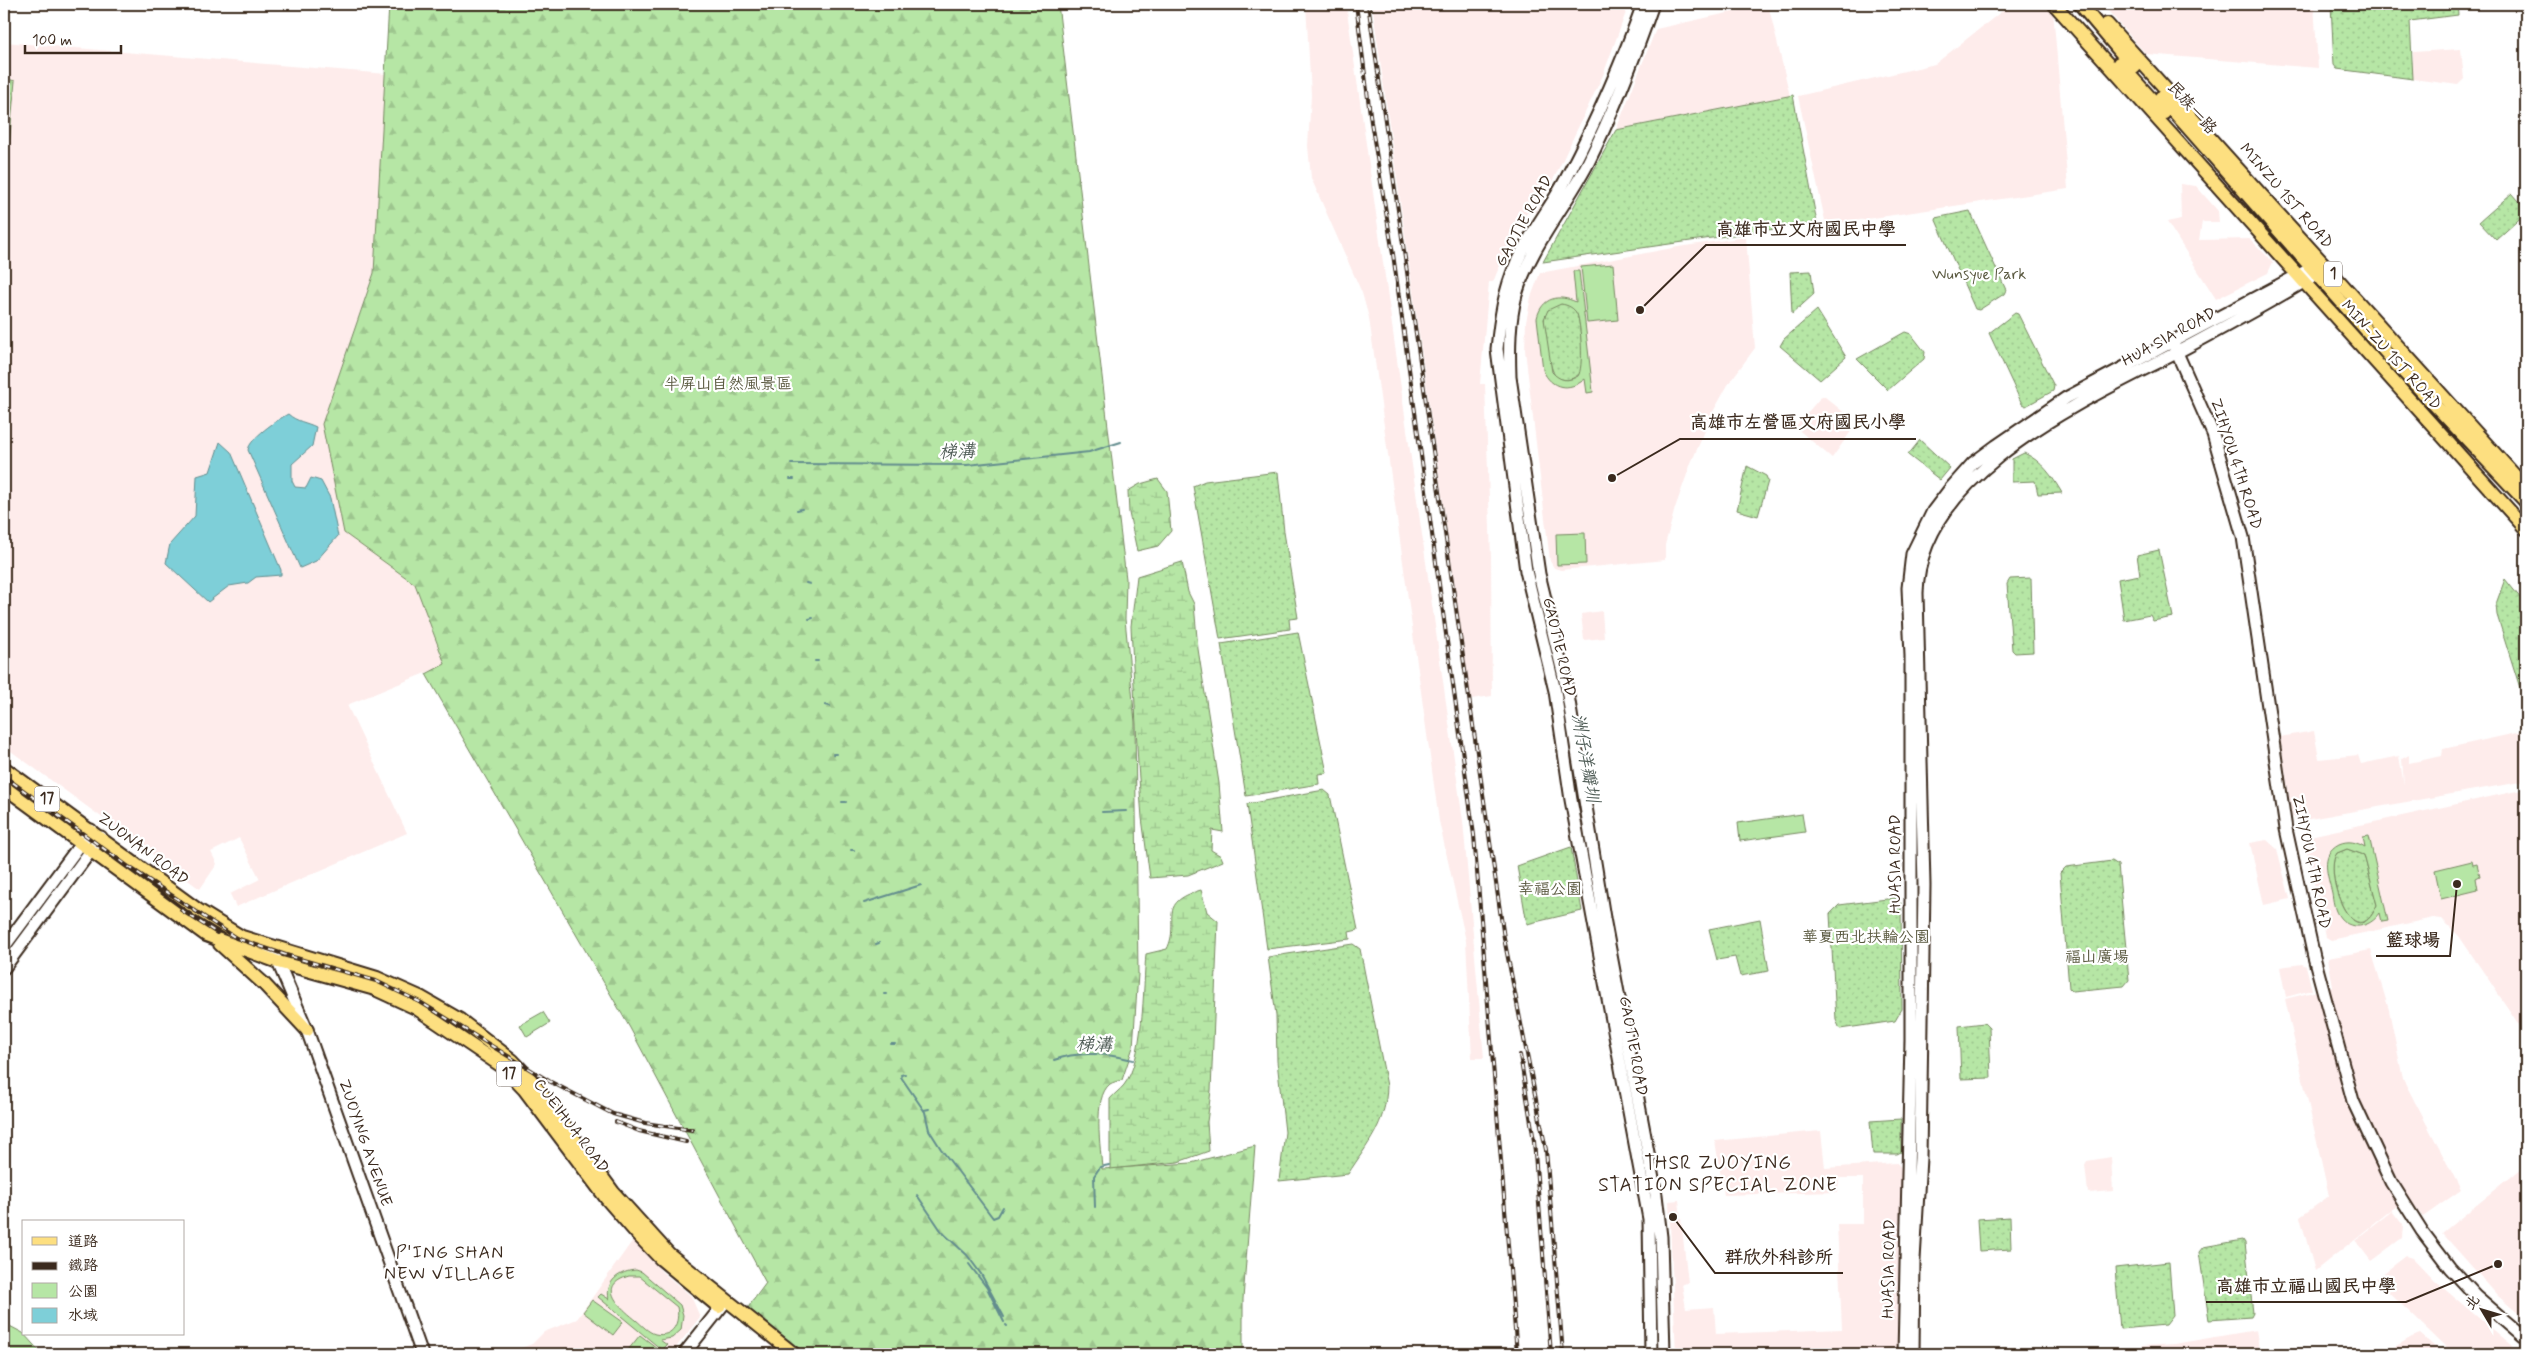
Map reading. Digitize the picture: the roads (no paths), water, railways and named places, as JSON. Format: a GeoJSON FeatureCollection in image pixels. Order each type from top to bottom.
{"type":"FeatureCollection","features":[{"type":"Feature","properties":{"kind":"main road","name":"1"},"geometry":{"type":"LineString","coordinates":[[2054,4],[2119,63]]}},
{"type":"Feature","properties":{"kind":"main road","name":"1"},"geometry":{"type":"LineString","coordinates":[[2065,4],[2119,63]]}},
{"type":"Feature","properties":{"kind":"main road","name":"1"},"geometry":{"type":"LineString","coordinates":[[2080,4],[2119,63]]}},
{"type":"Feature","properties":{"kind":"main road","name":"MINZU 1ST ROAD"},"geometry":{"type":"LineString","coordinates":[[2090,4],[2526,488]]}},
{"type":"Feature","properties":{"kind":"main road","name":"民族一路"},"geometry":{"type":"LineString","coordinates":[[2119,63],[2306,275]]}},
{"type":"Feature","properties":{"kind":"main road","name":"MINZU 1ST ROAD"},"geometry":{"type":"LineString","coordinates":[[2306,275],[2398,366],[2526,502]]}},
{"type":"Feature","properties":{"kind":"main road","name":"MIN-ZU 1ST ROAD"},"geometry":{"type":"LineString","coordinates":[[2306,275],[2526,517]]}},
{"type":"Feature","properties":{"kind":"main road","name":"MIN-ZU 1ST ROAD"},"geometry":{"type":"LineString","coordinates":[[2306,275],[2526,529]]}},
{"type":"Feature","properties":{"kind":"main road","name":"ZUONAN ROAD"},"geometry":{"type":"LineString","coordinates":[[4,768],[96,833],[198,910],[242,937],[268,946]]}},
{"type":"Feature","properties":{"kind":"main road","name":"ZUONAN ROAD"},"geometry":{"type":"LineString","coordinates":[[4,787],[194,928],[217,941]]}},
{"type":"Feature","properties":{"kind":"main road","name":"CUEIHUA ROAD"},"geometry":{"type":"LineString","coordinates":[[217,941],[278,962],[366,986],[416,1008],[453,1031],[503,1067],[524,1089],[606,1198],[661,1259],[794,1354]]}},
{"type":"Feature","properties":{"kind":"main road"},"geometry":{"type":"LineString","coordinates":[[217,941],[264,984],[307,1030]]}},
{"type":"Feature","properties":{"kind":"main road","name":"CUEIHUA ROAD"},"geometry":{"type":"LineString","coordinates":[[268,946],[377,978],[420,997],[460,1020],[512,1060],[531,1080],[613,1192],[647,1232],[726,1307],[780,1354]]}},
{"type":"Feature","properties":{"kind":"street","name":"GAOTIE ROAD"},"geometry":{"type":"LineString","coordinates":[[1643,4],[1603,107],[1567,178],[1517,262],[1506,288],[1500,318],[1498,349],[1526,571],[1555,691],[1583,866],[1649,1219],[1651,1354]]}},
{"type":"Feature","properties":{"kind":"street","name":"GAOTIE ROAD"},"geometry":{"type":"LineString","coordinates":[[1653,4],[1609,120],[1578,183],[1527,267],[1513,310],[1509,348],[1510,377],[1539,574],[1567,689],[1604,918],[1656,1195],[1661,1238],[1664,1354]]}},
{"type":"Feature","properties":{"kind":"street","name":"HUA SIA ROAD"},"geometry":{"type":"LineString","coordinates":[[1913,1354],[1914,1260],[1920,1158],[1924,879],[1916,593],[1919,566],[1928,540],[1942,516],[1981,471],[2059,416],[2174,347],[2306,275]]}},
{"type":"Feature","properties":{"kind":"street","name":"HUA SIA ROAD"},"geometry":{"type":"LineString","coordinates":[[1904,1354],[1911,1040],[1911,656],[1908,588],[1912,554],[1933,512],[1973,463],[2059,402],[2174,347]]}},
{"type":"Feature","properties":{"kind":"street","name":"ZIHYOU 4TH ROAD"},"geometry":{"type":"LineString","coordinates":[[2174,347],[2212,434],[2243,537],[2286,829],[2314,956],[2353,1101],[2391,1182],[2422,1231],[2450,1268],[2472,1292],[2526,1339]]}},
{"type":"Feature","properties":{"kind":"street"},"geometry":{"type":"LineString","coordinates":[[4,968],[96,833]]}},
{"type":"Feature","properties":{"kind":"street"},"geometry":{"type":"LineString","coordinates":[[4,947],[85,848]]}},
{"type":"Feature","properties":{"kind":"street","name":"ZUOYING AVENUE"},"geometry":{"type":"LineString","coordinates":[[268,946],[278,962],[307,1030],[422,1354]]}},
{"type":"Feature","properties":{"kind":"street"},"geometry":{"type":"LineString","coordinates":[[684,1354],[726,1307]]}},
{"type":"Feature","properties":{"kind":"street"},"geometry":{"type":"LineString","coordinates":[[694,1354],[726,1307]]}},
{"type":"Feature","properties":{"kind":"water"},"geometry":{"type":"Polygon","coordinates":[[[288,414],[316,427],[312,446],[292,464],[292,481],[295,487],[306,488],[311,478],[321,481],[330,498],[338,536],[316,561],[300,568],[248,450],[259,435],[288,414]]]}},
{"type":"Feature","properties":{"kind":"water"},"geometry":{"type":"Polygon","coordinates":[[[220,442],[231,452],[281,570],[281,575],[256,577],[248,583],[229,586],[208,602],[166,563],[170,544],[195,516],[197,476],[210,472],[220,442]]]}},
{"type":"Feature","properties":{"kind":"waterway","name":"洲仔洋瓣圳"},"geometry":{"type":"LineString","coordinates":[[1504,339],[1504,357]]}},
{"type":"Feature","properties":{"kind":"waterway","name":"梯溝"},"geometry":{"type":"LineString","coordinates":[[791,464],[967,465],[1089,452],[1121,442]]}},
{"type":"Feature","properties":{"kind":"waterway"},"geometry":{"type":"LineString","coordinates":[[797,510],[802,509]]}},
{"type":"Feature","properties":{"kind":"waterway","name":"洲仔洋瓣圳"},"geometry":{"type":"LineString","coordinates":[[1532,563],[1533,570]]}},
{"type":"Feature","properties":{"kind":"waterway"},"geometry":{"type":"LineString","coordinates":[[806,583],[810,584]]}},
{"type":"Feature","properties":{"kind":"waterway"},"geometry":{"type":"LineString","coordinates":[[809,619],[813,618]]}},
{"type":"Feature","properties":{"kind":"waterway","name":"洲仔洋瓣圳"},"geometry":{"type":"LineString","coordinates":[[1544,621],[1551,645]]}},
{"type":"Feature","properties":{"kind":"waterway","name":"洲仔洋瓣圳"},"geometry":{"type":"LineString","coordinates":[[1557,671],[1563,706]]}},
{"type":"Feature","properties":{"kind":"waterway"},"geometry":{"type":"LineString","coordinates":[[825,705],[830,706]]}},
{"type":"Feature","properties":{"kind":"waterway","name":"洲仔洋瓣圳"},"geometry":{"type":"LineString","coordinates":[[1567,736],[1594,889]]}},
{"type":"Feature","properties":{"kind":"waterway"},"geometry":{"type":"LineString","coordinates":[[1102,812],[1126,811]]}},
{"type":"Feature","properties":{"kind":"waterway","name":"梯溝"},"geometry":{"type":"LineString","coordinates":[[864,903],[921,885]]}},
{"type":"Feature","properties":{"kind":"waterway","name":"梯溝"},"geometry":{"type":"LineString","coordinates":[[1054,1060],[1084,1054],[1113,1056],[1133,1060]]}},
{"type":"Feature","properties":{"kind":"waterway"},"geometry":{"type":"LineString","coordinates":[[901,1075],[905,1074]]}},
{"type":"Feature","properties":{"kind":"waterway"},"geometry":{"type":"LineString","coordinates":[[901,1077],[925,1112],[929,1130],[941,1149],[993,1218],[998,1216],[1003,1207]]}},
{"type":"Feature","properties":{"kind":"waterway"},"geometry":{"type":"LineString","coordinates":[[924,1110],[929,1109]]}},
{"type":"Feature","properties":{"kind":"waterway"},"geometry":{"type":"LineString","coordinates":[[1095,1207],[1094,1176],[1100,1167],[1109,1165]]}},
{"type":"Feature","properties":{"kind":"waterway"},"geometry":{"type":"LineString","coordinates":[[917,1195],[942,1232],[967,1255],[981,1274],[1004,1317]]}},
{"type":"Feature","properties":{"kind":"waterway"},"geometry":{"type":"LineString","coordinates":[[969,1264],[987,1288],[1004,1322]]}},
{"type":"Feature","properties":{"kind":"railway"},"geometry":{"type":"LineString","coordinates":[[1356,4],[1371,122],[1393,254],[1474,835],[1517,1354]]}},
{"type":"Feature","properties":{"kind":"railway"},"geometry":{"type":"LineString","coordinates":[[1368,4],[1504,938],[1546,1150],[1563,1354]]}},
{"type":"Feature","properties":{"kind":"railway"},"geometry":{"type":"LineString","coordinates":[[4,776],[129,867],[236,938],[286,955],[376,981],[420,1002],[549,1081],[613,1114],[645,1123],[692,1130]]}},
{"type":"Feature","properties":{"kind":"railway"},"geometry":{"type":"LineString","coordinates":[[181,910],[217,933]]}},
{"type":"Feature","properties":{"kind":"railway"},"geometry":{"type":"LineString","coordinates":[[1520,1055],[1534,1141],[1551,1354]]}},
{"type":"Feature","properties":{"kind":"railway"},"geometry":{"type":"LineString","coordinates":[[616,1122],[639,1131],[686,1142]]}},
{"type":"Feature","properties":{"kind":"place","name":"高雄市立文府國民中學"},"geometry":{"type":"Point","coordinates":[1640,310]}},
{"type":"Feature","properties":{"kind":"place","name":"高雄市左營區文府國民小學"},"geometry":{"type":"Point","coordinates":[1612,478]}},
{"type":"Feature","properties":{"kind":"place","name":"籃球場"},"geometry":{"type":"Point","coordinates":[2457,884]}},
{"type":"Feature","properties":{"kind":"place","name":"群欣外科診所"},"geometry":{"type":"Point","coordinates":[1673,1217]}},
{"type":"Feature","properties":{"kind":"place","name":"高雄市立福山國民中學"},"geometry":{"type":"Point","coordinates":[2498,1264]}},
{"type":"Feature","properties":{"kind":"district","name":"THSR ZUOYING STATION SPECIAL ZONE"},"geometry":{"type":"Point","coordinates":[1718,1174]}},
{"type":"Feature","properties":{"kind":"district","name":"P'ING SHAN NEW VILLAGE"},"geometry":{"type":"Point","coordinates":[450,1263]}},
{"type":"Feature","properties":{"kind":"park label","name":"Wunsyue Park"},"geometry":{"type":"Point","coordinates":[1979,274]}},
{"type":"Feature","properties":{"kind":"park label","name":"半屏山自然風景區"},"geometry":{"type":"Point","coordinates":[728,384]}},
{"type":"Feature","properties":{"kind":"park label","name":"幸福公園"},"geometry":{"type":"Point","coordinates":[1550,889]}},
{"type":"Feature","properties":{"kind":"park label","name":"華夏西北扶輪公園"},"geometry":{"type":"Point","coordinates":[1866,937]}},
{"type":"Feature","properties":{"kind":"park label","name":"福山廣場"},"geometry":{"type":"Point","coordinates":[2097,957]}}]}
